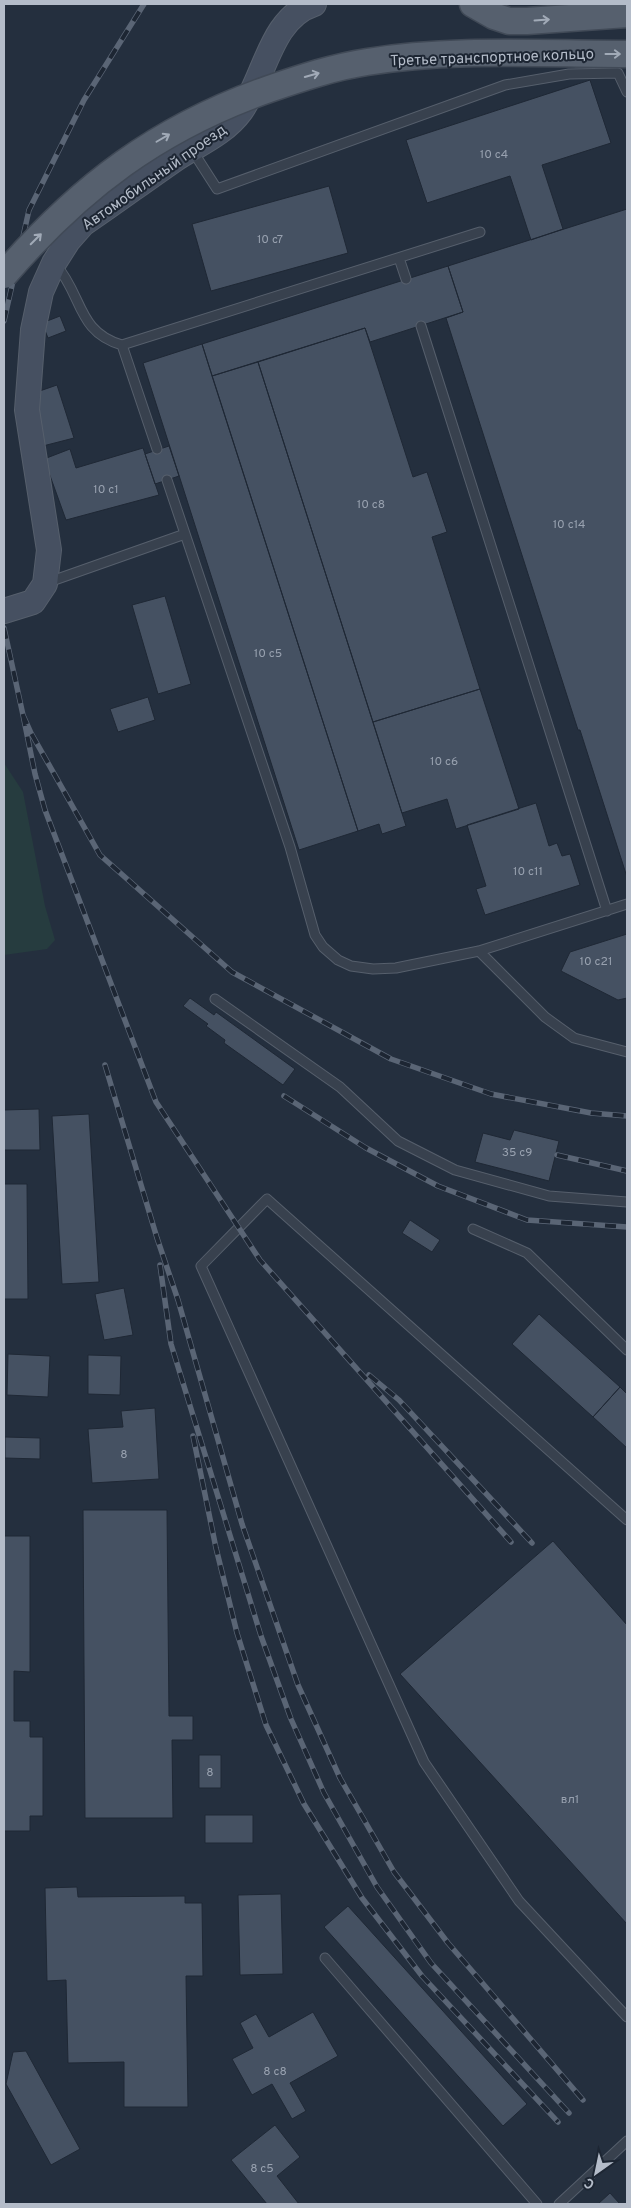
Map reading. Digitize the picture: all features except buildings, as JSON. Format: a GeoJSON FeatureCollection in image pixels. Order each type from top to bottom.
{"type":"FeatureCollection","features":[{"type":"Feature","properties":{"kind":"main road"},"geometry":{"type":"LineString","coordinates":[[483,10],[509,21],[527,22],[627,14]]}},
{"type":"Feature","properties":{"kind":"main road","name":"Третье транспортное кольцо"},"geometry":{"type":"LineString","coordinates":[[4,275],[59,216],[88,189],[122,164],[195,120],[229,103],[291,81],[366,62],[403,57],[460,54],[627,54]]}},
{"type":"Feature","properties":{"kind":"street","name":"Автомобильный проезд"},"geometry":{"type":"LineString","coordinates":[[45,584],[49,550],[27,410],[33,330],[41,292],[54,263],[68,240],[83,224],[228,125],[248,100],[282,29],[296,13],[314,4]]}},
{"type":"Feature","properties":{"kind":"street"},"geometry":{"type":"LineString","coordinates":[[465,4],[483,10]]}},
{"type":"Feature","properties":{"kind":"street"},"geometry":{"type":"LineString","coordinates":[[4,611],[33,602],[45,584]]}},
{"type":"Feature","properties":{"kind":"lane"},"geometry":{"type":"LineString","coordinates":[[191,149],[217,189],[505,85],[569,74],[618,73],[627,92]]}},
{"type":"Feature","properties":{"kind":"lane"},"geometry":{"type":"LineString","coordinates":[[54,263],[68,282],[86,320],[95,331],[109,341],[122,345],[480,232]]}},
{"type":"Feature","properties":{"kind":"lane"},"geometry":{"type":"LineString","coordinates":[[399,258],[406,279]]}},
{"type":"Feature","properties":{"kind":"lane"},"geometry":{"type":"LineString","coordinates":[[421,326],[607,911]]}},
{"type":"Feature","properties":{"kind":"lane"},"geometry":{"type":"LineString","coordinates":[[122,345],[157,449]]}},
{"type":"Feature","properties":{"kind":"lane"},"geometry":{"type":"LineString","coordinates":[[167,480],[290,847],[316,934],[323,947],[338,960],[351,966],[373,969],[396,968],[479,951],[627,904]]}},
{"type":"Feature","properties":{"kind":"lane"},"geometry":{"type":"LineString","coordinates":[[45,584],[185,534]]}},
{"type":"Feature","properties":{"kind":"lane"},"geometry":{"type":"LineString","coordinates":[[479,951],[545,1017],[574,1038],[627,1052]]}},
{"type":"Feature","properties":{"kind":"lane"},"geometry":{"type":"LineString","coordinates":[[215,998],[340,1087],[398,1142],[455,1170],[549,1196],[627,1202]]}},
{"type":"Feature","properties":{"kind":"lane"},"geometry":{"type":"LineString","coordinates":[[627,1520],[267,1199],[201,1266],[424,1762],[519,1901],[627,2017]]}},
{"type":"Feature","properties":{"kind":"lane"},"geometry":{"type":"LineString","coordinates":[[473,1230],[527,1253],[627,1350]]}},
{"type":"Feature","properties":{"kind":"lane"},"geometry":{"type":"LineString","coordinates":[[325,1958],[537,2204]]}},
{"type":"Feature","properties":{"kind":"lane"},"geometry":{"type":"LineString","coordinates":[[559,2204],[627,2141]]}},
{"type":"Feature","properties":{"kind":"green space"},"geometry":{"type":"Polygon","coordinates":[[[4,763],[23,792],[45,906],[55,940],[47,949],[4,955],[4,763]]]}},
{"type":"Feature","properties":{"kind":"railway"},"geometry":{"type":"LineString","coordinates":[[4,321],[29,210],[84,100],[144,4]]}},
{"type":"Feature","properties":{"kind":"railway"},"geometry":{"type":"LineString","coordinates":[[4,628],[23,715],[31,733],[100,855],[232,972],[391,1059],[491,1094],[591,1113],[627,1116]]}},
{"type":"Feature","properties":{"kind":"railway"},"geometry":{"type":"LineString","coordinates":[[23,715],[35,774],[45,810],[156,1102],[260,1260],[511,1542]]}},
{"type":"Feature","properties":{"kind":"railway"},"geometry":{"type":"LineString","coordinates":[[105,1065],[157,1238],[178,1300],[242,1524],[298,1685],[340,1778],[394,1872],[448,1943],[583,2100]]}},
{"type":"Feature","properties":{"kind":"railway"},"geometry":{"type":"LineString","coordinates":[[284,1096],[366,1148],[438,1186],[527,1220],[627,1227]]}},
{"type":"Feature","properties":{"kind":"railway"},"geometry":{"type":"LineString","coordinates":[[557,1155],[627,1171]]}},
{"type":"Feature","properties":{"kind":"railway"},"geometry":{"type":"LineString","coordinates":[[160,1265],[171,1344],[261,1636],[291,1719],[324,1793],[377,1887],[431,1963],[569,2113]]}},
{"type":"Feature","properties":{"kind":"railway"},"geometry":{"type":"LineString","coordinates":[[369,1375],[399,1400],[532,1543]]}},
{"type":"Feature","properties":{"kind":"railway"},"geometry":{"type":"LineString","coordinates":[[193,1436],[216,1548],[237,1633],[266,1725],[304,1804],[362,1898],[422,1976],[558,2122]]}}]}
